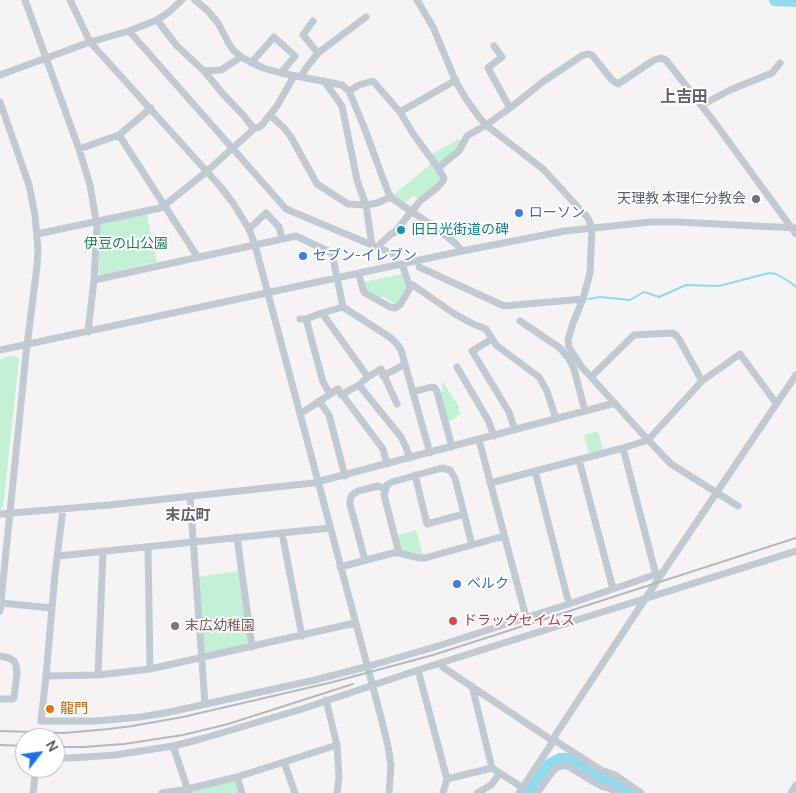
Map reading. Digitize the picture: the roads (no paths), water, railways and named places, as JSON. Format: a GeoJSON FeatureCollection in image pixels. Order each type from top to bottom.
{"type":"FeatureCollection","features":[{"type":"Feature","properties":{"kind":"street"},"geometry":{"type":"LineString","coordinates":[[25,0],[80,149],[90,185],[97,226],[94,280],[88,332]]}},
{"type":"Feature","properties":{"kind":"street"},"geometry":{"type":"LineString","coordinates":[[70,0],[90,42],[234,203],[249,229],[255,245],[388,746],[390,766],[389,793]]}},
{"type":"Feature","properties":{"kind":"street"},"geometry":{"type":"LineString","coordinates":[[0,75],[156,20],[169,12],[182,0]]}},
{"type":"Feature","properties":{"kind":"street"},"geometry":{"type":"LineString","coordinates":[[195,0],[218,23],[229,44],[240,56],[281,73],[342,85],[349,91],[368,135],[384,184],[391,197],[439,230],[457,244],[462,252]]}},
{"type":"Feature","properties":{"kind":"street"},"geometry":{"type":"LineString","coordinates":[[417,0],[433,27],[456,80],[472,108],[486,125],[543,169],[588,218],[592,228],[590,273],[568,340],[569,348],[591,377],[671,464],[738,506]]}},
{"type":"Feature","properties":{"kind":"street"},"geometry":{"type":"LineString","coordinates":[[37,234],[160,208],[165,205],[206,172],[254,129],[261,126],[297,77],[318,53],[366,17]]}},
{"type":"Feature","properties":{"kind":"street"},"geometry":{"type":"LineString","coordinates":[[156,20],[176,46],[204,71],[254,129]]}},
{"type":"Feature","properties":{"kind":"street"},"geometry":{"type":"LineString","coordinates":[[313,21],[303,35],[318,53]]}},
{"type":"Feature","properties":{"kind":"street"},"geometry":{"type":"LineString","coordinates":[[129,31],[286,209],[396,255]]}},
{"type":"Feature","properties":{"kind":"street"},"geometry":{"type":"LineString","coordinates":[[251,62],[274,37],[295,56],[281,73]]}},
{"type":"Feature","properties":{"kind":"street"},"geometry":{"type":"LineString","coordinates":[[494,46],[502,57],[488,68],[510,108]]}},
{"type":"Feature","properties":{"kind":"street"},"geometry":{"type":"LineString","coordinates":[[438,168],[459,151],[467,136],[486,125],[544,80],[583,55],[589,54],[594,58],[612,80],[618,84],[654,60],[661,58],[666,60],[702,105],[794,230]]}},
{"type":"Feature","properties":{"kind":"street"},"geometry":{"type":"LineString","coordinates":[[204,71],[221,70],[240,56]]}},
{"type":"Feature","properties":{"kind":"street"},"geometry":{"type":"LineString","coordinates":[[702,105],[730,90],[772,74],[780,63]]}},
{"type":"Feature","properties":{"kind":"street"},"geometry":{"type":"LineString","coordinates":[[400,112],[456,80]]}},
{"type":"Feature","properties":{"kind":"street"},"geometry":{"type":"LineString","coordinates":[[349,91],[359,85],[374,81],[400,112],[444,178],[437,188],[420,201],[394,232],[375,246]]}},
{"type":"Feature","properties":{"kind":"street"},"geometry":{"type":"LineString","coordinates":[[324,82],[342,106],[357,180],[366,205],[375,246]]}},
{"type":"Feature","properties":{"kind":"street"},"geometry":{"type":"LineString","coordinates":[[0,102],[29,185],[37,234],[37,266],[27,344],[0,607],[52,608]]}},
{"type":"Feature","properties":{"kind":"street"},"geometry":{"type":"LineString","coordinates":[[80,149],[119,136],[151,108]]}},
{"type":"Feature","properties":{"kind":"street"},"geometry":{"type":"LineString","coordinates":[[270,115],[286,129],[317,184],[348,204],[366,205],[391,197]]}},
{"type":"Feature","properties":{"kind":"street"},"geometry":{"type":"LineString","coordinates":[[119,136],[198,256]]}},
{"type":"Feature","properties":{"kind":"street"},"geometry":{"type":"LineString","coordinates":[[249,229],[266,214],[279,226],[282,239]]}},
{"type":"Feature","properties":{"kind":"street"},"geometry":{"type":"LineString","coordinates":[[0,350],[565,230],[668,222],[794,230]]}},
{"type":"Feature","properties":{"kind":"street"},"geometry":{"type":"LineString","coordinates":[[94,280],[296,236],[330,251],[333,256],[343,307],[390,338],[401,350],[430,453]]}},
{"type":"Feature","properties":{"kind":"street"},"geometry":{"type":"LineString","coordinates":[[359,274],[365,293],[393,309],[400,305],[409,290],[410,284],[402,264]]}},
{"type":"Feature","properties":{"kind":"street"},"geometry":{"type":"LineString","coordinates":[[419,267],[504,306],[583,299]]}},
{"type":"Feature","properties":{"kind":"street"},"geometry":{"type":"LineString","coordinates":[[410,284],[453,313],[486,329],[496,345],[539,378],[547,391],[556,419]]}},
{"type":"Feature","properties":{"kind":"street"},"geometry":{"type":"LineString","coordinates":[[330,394],[323,382],[303,319],[343,307]]}},
{"type":"Feature","properties":{"kind":"street"},"geometry":{"type":"LineString","coordinates":[[322,313],[368,377]]}},
{"type":"Feature","properties":{"kind":"street"},"geometry":{"type":"LineString","coordinates":[[520,320],[560,348],[569,358],[585,411]]}},
{"type":"Feature","properties":{"kind":"street"},"geometry":{"type":"LineString","coordinates":[[591,377],[634,335],[672,333],[679,338],[702,381]]}},
{"type":"Feature","properties":{"kind":"street"},"geometry":{"type":"LineString","coordinates":[[492,339],[472,351],[509,412],[514,430]]}},
{"type":"Feature","properties":{"kind":"street"},"geometry":{"type":"LineString","coordinates":[[490,483],[648,440],[702,381],[740,354],[776,403]]}},
{"type":"Feature","properties":{"kind":"street"},"geometry":{"type":"LineString","coordinates":[[384,376],[405,364]]}},
{"type":"Feature","properties":{"kind":"street"},"geometry":{"type":"LineString","coordinates":[[457,367],[488,420],[494,436]]}},
{"type":"Feature","properties":{"kind":"street"},"geometry":{"type":"LineString","coordinates":[[341,395],[380,370],[397,404]]}},
{"type":"Feature","properties":{"kind":"street"},"geometry":{"type":"LineString","coordinates":[[472,686],[492,768],[521,790],[716,492],[796,375]]}},
{"type":"Feature","properties":{"kind":"street"},"geometry":{"type":"LineString","coordinates":[[359,385],[401,437],[410,458]]}},
{"type":"Feature","properties":{"kind":"street"},"geometry":{"type":"LineString","coordinates":[[413,392],[431,387],[435,388],[452,447]]}},
{"type":"Feature","properties":{"kind":"street"},"geometry":{"type":"LineString","coordinates":[[300,414],[338,389],[383,449],[387,464]]}},
{"type":"Feature","properties":{"kind":"street"},"geometry":{"type":"LineString","coordinates":[[319,401],[329,416],[345,476]]}},
{"type":"Feature","properties":{"kind":"street"},"geometry":{"type":"LineString","coordinates":[[0,514],[318,482],[615,404]]}},
{"type":"Feature","properties":{"kind":"street"},"geometry":{"type":"LineString","coordinates":[[479,440],[526,617]]}},
{"type":"Feature","properties":{"kind":"street"},"geometry":{"type":"LineString","coordinates":[[623,448],[656,574]]}},
{"type":"Feature","properties":{"kind":"street"},"geometry":{"type":"LineString","coordinates":[[579,460],[614,589]]}},
{"type":"Feature","properties":{"kind":"street"},"geometry":{"type":"LineString","coordinates":[[399,553],[384,495],[386,485],[442,468],[450,470],[455,478],[472,545]]}},
{"type":"Feature","properties":{"kind":"street"},"geometry":{"type":"LineString","coordinates":[[535,471],[570,604]]}},
{"type":"Feature","properties":{"kind":"street"},"geometry":{"type":"LineString","coordinates":[[414,475],[428,524],[464,514]]}},
{"type":"Feature","properties":{"kind":"street"},"geometry":{"type":"LineString","coordinates":[[365,560],[350,500],[352,495],[358,491],[378,486],[385,488]]}},
{"type":"Feature","properties":{"kind":"street"},"geometry":{"type":"LineString","coordinates":[[190,496],[205,704]]}},
{"type":"Feature","properties":{"kind":"street"},"geometry":{"type":"LineString","coordinates":[[63,509],[41,721],[96,721],[140,717],[315,680],[438,646],[663,572]]}},
{"type":"Feature","properties":{"kind":"street"},"geometry":{"type":"LineString","coordinates":[[58,556],[330,528]]}},
{"type":"Feature","properties":{"kind":"street"},"geometry":{"type":"LineString","coordinates":[[282,533],[302,636]]}},
{"type":"Feature","properties":{"kind":"street"},"geometry":{"type":"LineString","coordinates":[[340,567],[393,552],[425,558],[504,536]]}},
{"type":"Feature","properties":{"kind":"street"},"geometry":{"type":"LineString","coordinates":[[237,538],[252,647]]}},
{"type":"Feature","properties":{"kind":"street"},"geometry":{"type":"LineString","coordinates":[[148,547],[150,669]]}},
{"type":"Feature","properties":{"kind":"street"},"geometry":{"type":"LineString","coordinates":[[65,758],[115,754],[173,746],[216,735],[796,551]]}},
{"type":"Feature","properties":{"kind":"street"},"geometry":{"type":"LineString","coordinates":[[98,675],[103,552]]}},
{"type":"Feature","properties":{"kind":"street"},"geometry":{"type":"LineString","coordinates":[[46,676],[98,675],[150,669],[356,623]]}},
{"type":"Feature","properties":{"kind":"street"},"geometry":{"type":"LineString","coordinates":[[0,656],[10,658],[16,665],[17,672],[14,698],[0,699]]}},
{"type":"Feature","properties":{"kind":"street"},"geometry":{"type":"LineString","coordinates":[[440,664],[600,770],[614,775],[641,793]]}},
{"type":"Feature","properties":{"kind":"street"},"geometry":{"type":"LineString","coordinates":[[418,670],[447,779],[443,793]]}},
{"type":"Feature","properties":{"kind":"street"},"geometry":{"type":"LineString","coordinates":[[326,700],[338,745],[339,778],[337,793]]}},
{"type":"Feature","properties":{"kind":"street"},"geometry":{"type":"LineString","coordinates":[[162,793],[189,791],[338,745]]}},
{"type":"Feature","properties":{"kind":"street"},"geometry":{"type":"LineString","coordinates":[[173,746],[189,791]]}},
{"type":"Feature","properties":{"kind":"street"},"geometry":{"type":"LineString","coordinates":[[284,762],[295,793]]}},
{"type":"Feature","properties":{"kind":"street"},"geometry":{"type":"LineString","coordinates":[[537,793],[552,771],[562,766],[568,766],[602,790],[610,788],[616,793]]}},
{"type":"Feature","properties":{"kind":"street"},"geometry":{"type":"LineString","coordinates":[[447,779],[492,768]]}},
{"type":"Feature","properties":{"kind":"street"},"geometry":{"type":"LineString","coordinates":[[476,793],[491,784],[500,773]]}},
{"type":"Feature","properties":{"kind":"street"},"geometry":{"type":"LineString","coordinates":[[237,777],[242,793]]}},
{"type":"Feature","properties":{"kind":"street"},"geometry":{"type":"LineString","coordinates":[[33,793],[35,778]]}},
{"type":"Feature","properties":{"kind":"street"},"geometry":{"type":"LineString","coordinates":[[791,793],[796,785]]}},
{"type":"Feature","properties":{"kind":"waterway"},"geometry":{"type":"LineString","coordinates":[[775,0],[796,1]]}},
{"type":"Feature","properties":{"kind":"waterway"},"geometry":{"type":"LineString","coordinates":[[589,299],[600,297],[630,300],[644,292],[659,297],[686,285],[719,286],[769,273],[776,274],[796,287]]}},
{"type":"Feature","properties":{"kind":"waterway"},"geometry":{"type":"LineString","coordinates":[[529,793],[550,764],[560,759],[570,759],[577,762],[593,774],[620,784],[632,793]]}},
{"type":"Feature","properties":{"kind":"railway"},"geometry":{"type":"LineString","coordinates":[[0,731],[63,733],[132,726],[183,717],[333,682],[433,655],[796,538]]}},
{"type":"Feature","properties":{"kind":"railway"},"geometry":{"type":"LineString","coordinates":[[65,747],[124,744],[183,735],[228,724],[353,684]]}},
{"type":"Feature","properties":{"kind":"railway"},"geometry":{"type":"LineString","coordinates":[[0,745],[15,746]]}},
{"type":"Feature","properties":{"kind":"place","name":"天理教 本理仁分教会"},"geometry":{"type":"Point","coordinates":[756,199]}},
{"type":"Feature","properties":{"kind":"place","name":"ローソン"},"geometry":{"type":"Point","coordinates":[519,213]}},
{"type":"Feature","properties":{"kind":"place","name":"旧日光街道の碑"},"geometry":{"type":"Point","coordinates":[401,230]}},
{"type":"Feature","properties":{"kind":"place","name":"セブン-イレブン"},"geometry":{"type":"Point","coordinates":[303,256]}},
{"type":"Feature","properties":{"kind":"place","name":"ベルク"},"geometry":{"type":"Point","coordinates":[457,584]}},
{"type":"Feature","properties":{"kind":"place","name":"ドラッグセイムス"},"geometry":{"type":"Point","coordinates":[453,621]}},
{"type":"Feature","properties":{"kind":"place","name":"末広幼稚園"},"geometry":{"type":"Point","coordinates":[175,626]}},
{"type":"Feature","properties":{"kind":"place","name":"龍門"},"geometry":{"type":"Point","coordinates":[50,709]}},
{"type":"Feature","properties":{"kind":"district","name":"上吉田"},"geometry":{"type":"Point","coordinates":[684,98]}},
{"type":"Feature","properties":{"kind":"district","name":"末広町"},"geometry":{"type":"Point","coordinates":[188,516]}},
{"type":"Feature","properties":{"kind":"park label","name":"伊豆の山公園"},"geometry":{"type":"Point","coordinates":[126,244]}}]}
